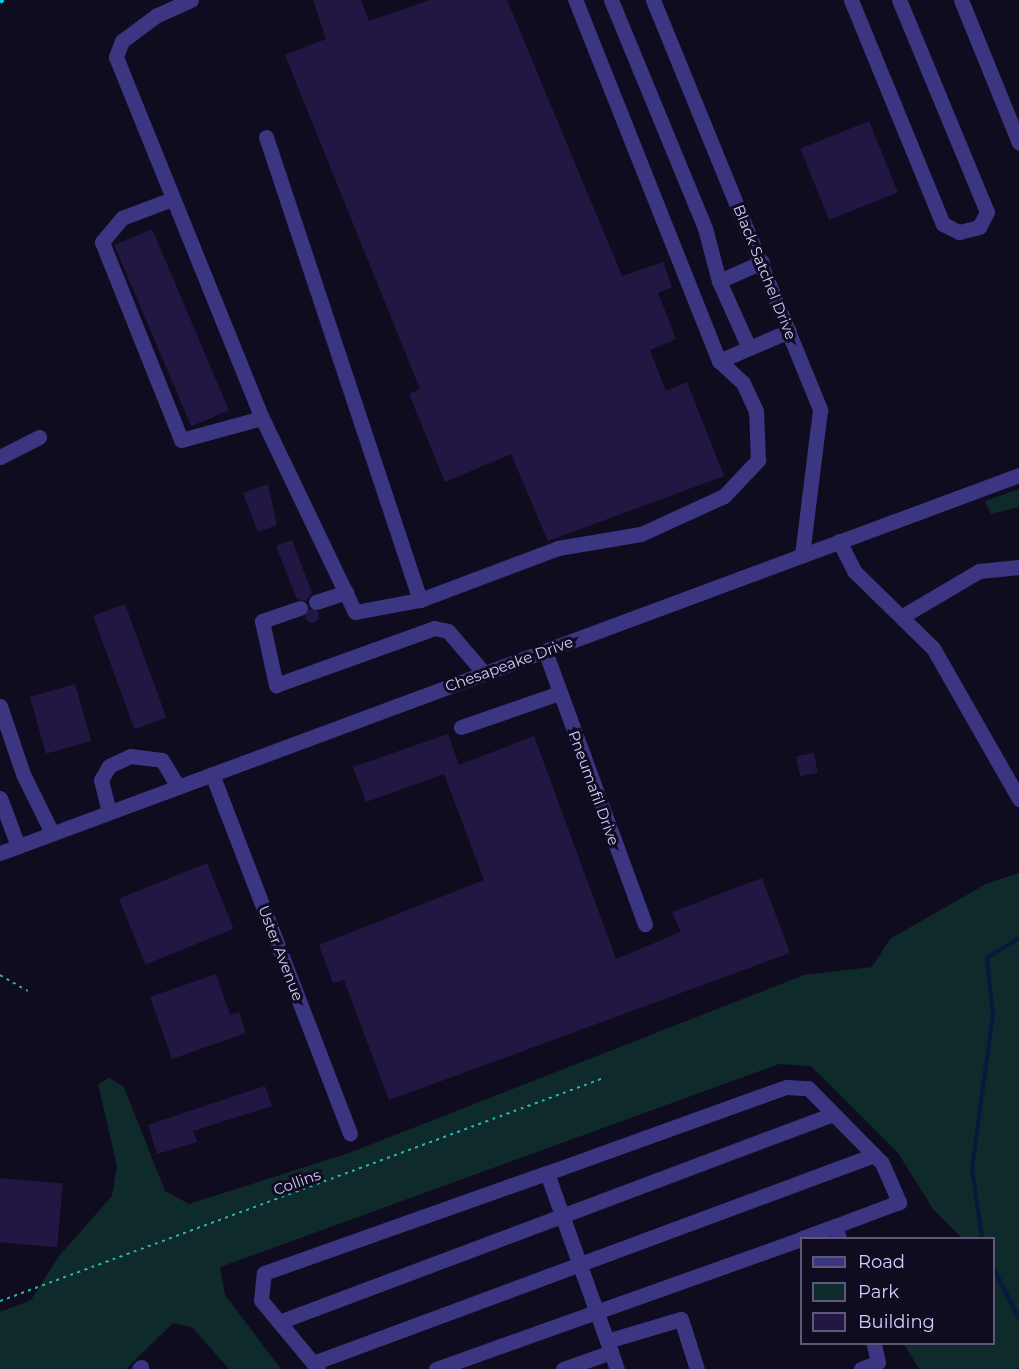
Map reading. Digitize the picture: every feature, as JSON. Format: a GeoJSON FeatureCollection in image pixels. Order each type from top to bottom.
{"type":"FeatureCollection","features":[{"type":"Feature","properties":{"kind":"street"},"geometry":{"type":"LineString","coordinates":[[191,0],[156,15],[122,41],[116,57],[262,418],[355,612],[420,600],[558,548],[641,534],[740,484],[759,460],[761,431],[743,383],[719,361],[575,0]]}},
{"type":"Feature","properties":{"kind":"street"},"geometry":{"type":"LineString","coordinates":[[611,0],[705,228],[719,281],[749,348]]}},
{"type":"Feature","properties":{"kind":"street","name":"Black Satchel Drive"},"geometry":{"type":"LineString","coordinates":[[653,0],[762,262],[822,417],[802,555]]}},
{"type":"Feature","properties":{"kind":"street"},"geometry":{"type":"LineString","coordinates":[[851,0],[943,224],[959,232],[979,227],[987,212],[898,0]]}},
{"type":"Feature","properties":{"kind":"street"},"geometry":{"type":"LineString","coordinates":[[961,0],[1019,142]]}},
{"type":"Feature","properties":{"kind":"street"},"geometry":{"type":"LineString","coordinates":[[266,137],[420,600]]}},
{"type":"Feature","properties":{"kind":"street"},"geometry":{"type":"LineString","coordinates":[[172,199],[122,218],[102,242],[181,440],[262,418]]}},
{"type":"Feature","properties":{"kind":"street"},"geometry":{"type":"LineString","coordinates":[[719,281],[762,262]]}},
{"type":"Feature","properties":{"kind":"street"},"geometry":{"type":"LineString","coordinates":[[719,361],[789,332]]}},
{"type":"Feature","properties":{"kind":"street"},"geometry":{"type":"LineString","coordinates":[[0,457],[39,438]]}},
{"type":"Feature","properties":{"kind":"street","name":"Chesapeake Drive"},"geometry":{"type":"LineString","coordinates":[[0,853],[1019,475]]}},
{"type":"Feature","properties":{"kind":"street"},"geometry":{"type":"LineString","coordinates":[[839,541],[854,572],[933,648],[1019,799]]}},
{"type":"Feature","properties":{"kind":"street"},"geometry":{"type":"LineString","coordinates":[[901,617],[979,571],[1019,567]]}},
{"type":"Feature","properties":{"kind":"street"},"geometry":{"type":"LineString","coordinates":[[316,602],[346,592]]}},
{"type":"Feature","properties":{"kind":"street"},"geometry":{"type":"LineString","coordinates":[[300,608],[262,621],[276,685],[434,628],[448,631],[484,674]]}},
{"type":"Feature","properties":{"kind":"street","name":"Pneumafil Drive"},"geometry":{"type":"LineString","coordinates":[[545,651],[645,924]]}},
{"type":"Feature","properties":{"kind":"street"},"geometry":{"type":"LineString","coordinates":[[461,727],[559,693]]}},
{"type":"Feature","properties":{"kind":"street"},"geometry":{"type":"LineString","coordinates":[[0,706],[23,774],[52,834]]}},
{"type":"Feature","properties":{"kind":"street"},"geometry":{"type":"LineString","coordinates":[[109,812],[101,780],[109,766],[130,756],[162,760],[178,787]]}},
{"type":"Feature","properties":{"kind":"street","name":"Uster Avenue"},"geometry":{"type":"LineString","coordinates":[[212,774],[350,1133]]}},
{"type":"Feature","properties":{"kind":"street"},"geometry":{"type":"LineString","coordinates":[[0,798],[18,846]]}},
{"type":"Feature","properties":{"kind":"street"},"geometry":{"type":"LineString","coordinates":[[814,1237],[837,1233],[899,1202],[874,1155],[808,1088],[786,1087],[264,1273],[261,1300],[316,1366],[874,1155]]}},
{"type":"Feature","properties":{"kind":"street"},"geometry":{"type":"LineString","coordinates":[[279,1322],[563,1219],[833,1114]]}},
{"type":"Feature","properties":{"kind":"street"},"geometry":{"type":"LineString","coordinates":[[547,1173],[617,1369]]}},
{"type":"Feature","properties":{"kind":"street"},"geometry":{"type":"LineString","coordinates":[[436,1369],[800,1240]]}},
{"type":"Feature","properties":{"kind":"street"},"geometry":{"type":"LineString","coordinates":[[563,1369],[609,1346],[681,1318],[697,1369]]}},
{"type":"Feature","properties":{"kind":"street"},"geometry":{"type":"LineString","coordinates":[[861,1369],[880,1366],[874,1345]]}},
{"type":"Feature","properties":{"kind":"path"},"geometry":{"type":"LineString","coordinates":[[0,975],[28,991]]}},
{"type":"Feature","properties":{"kind":"path","name":"Collins"},"geometry":{"type":"LineString","coordinates":[[0,1301],[601,1079]]}},
{"type":"Feature","properties":{"kind":"green space"},"geometry":{"type":"Polygon","coordinates":[[[1019,489],[1019,507],[991,514],[985,501],[1019,489]]]}},
{"type":"Feature","properties":{"kind":"green space"},"geometry":{"type":"Polygon","coordinates":[[[1019,873],[1019,1369],[919,1369],[905,1345],[995,1345],[995,1237],[961,1237],[933,1209],[898,1153],[811,1066],[779,1064],[220,1267],[225,1295],[281,1369],[229,1369],[192,1327],[173,1323],[126,1369],[0,1369],[0,1312],[31,1300],[59,1256],[112,1196],[117,1166],[98,1084],[109,1078],[124,1087],[165,1191],[189,1204],[349,1153],[804,975],[872,967],[890,939],[986,884],[1019,873]]]}},
{"type":"Feature","properties":{"kind":"building"},"geometry":{"type":"Polygon","coordinates":[[[313,0],[361,0],[369,21],[430,0],[507,0],[622,276],[663,262],[672,287],[658,293],[676,339],[650,350],[666,391],[687,382],[724,476],[548,541],[511,454],[445,482],[409,394],[420,389],[285,55],[326,39],[313,0]]]}},
{"type":"Feature","properties":{"kind":"building"},"geometry":{"type":"Polygon","coordinates":[[[869,121],[898,192],[829,220],[800,149],[869,121]]]}},
{"type":"Feature","properties":{"kind":"building"},"geometry":{"type":"Polygon","coordinates":[[[152,229],[229,410],[191,426],[114,245],[152,229]]]}},
{"type":"Feature","properties":{"kind":"building"},"geometry":{"type":"Polygon","coordinates":[[[268,484],[277,525],[258,532],[243,493],[268,484]]]}},
{"type":"Feature","properties":{"kind":"building"},"geometry":{"type":"Polygon","coordinates":[[[292,540],[312,593],[306,601],[297,599],[276,546],[292,540]]]}},
{"type":"Feature","properties":{"kind":"building"},"geometry":{"type":"Polygon","coordinates":[[[125,604],[166,718],[134,729],[93,616],[125,604]]]}},
{"type":"Feature","properties":{"kind":"building"},"geometry":{"type":"Polygon","coordinates":[[[312,609],[317,611],[319,616],[317,621],[312,623],[307,621],[305,616],[307,611],[312,609]]]}},
{"type":"Feature","properties":{"kind":"building"},"geometry":{"type":"Polygon","coordinates":[[[75,684],[91,741],[46,754],[30,697],[75,684]]]}},
{"type":"Feature","properties":{"kind":"building"},"geometry":{"type":"Polygon","coordinates":[[[448,734],[459,765],[534,736],[616,959],[681,932],[672,912],[762,878],[790,953],[389,1100],[344,980],[333,983],[319,945],[484,880],[444,774],[366,802],[353,767],[448,734]]]}},
{"type":"Feature","properties":{"kind":"building"},"geometry":{"type":"Polygon","coordinates":[[[814,753],[818,773],[800,776],[796,756],[814,753]]]}},
{"type":"Feature","properties":{"kind":"building"},"geometry":{"type":"Polygon","coordinates":[[[207,863],[234,929],[146,964],[119,899],[207,863]]]}},
{"type":"Feature","properties":{"kind":"building"},"geometry":{"type":"Polygon","coordinates":[[[216,974],[230,1015],[239,1012],[246,1033],[172,1059],[150,997],[216,974]]]}},
{"type":"Feature","properties":{"kind":"building"},"geometry":{"type":"Polygon","coordinates":[[[265,1086],[272,1106],[193,1131],[197,1142],[157,1154],[148,1125],[265,1086]]]}},
{"type":"Feature","properties":{"kind":"building"},"geometry":{"type":"Polygon","coordinates":[[[0,1178],[63,1183],[57,1247],[0,1242],[0,1178]]]}},
{"type":"Feature","properties":{"kind":"waterway"},"geometry":{"type":"LineString","coordinates":[[982,1237],[972,1169],[993,1014],[987,958],[1019,938]]}},
{"type":"Feature","properties":{"kind":"waterway"},"geometry":{"type":"LineString","coordinates":[[995,1271],[1019,1318]]}}]}
